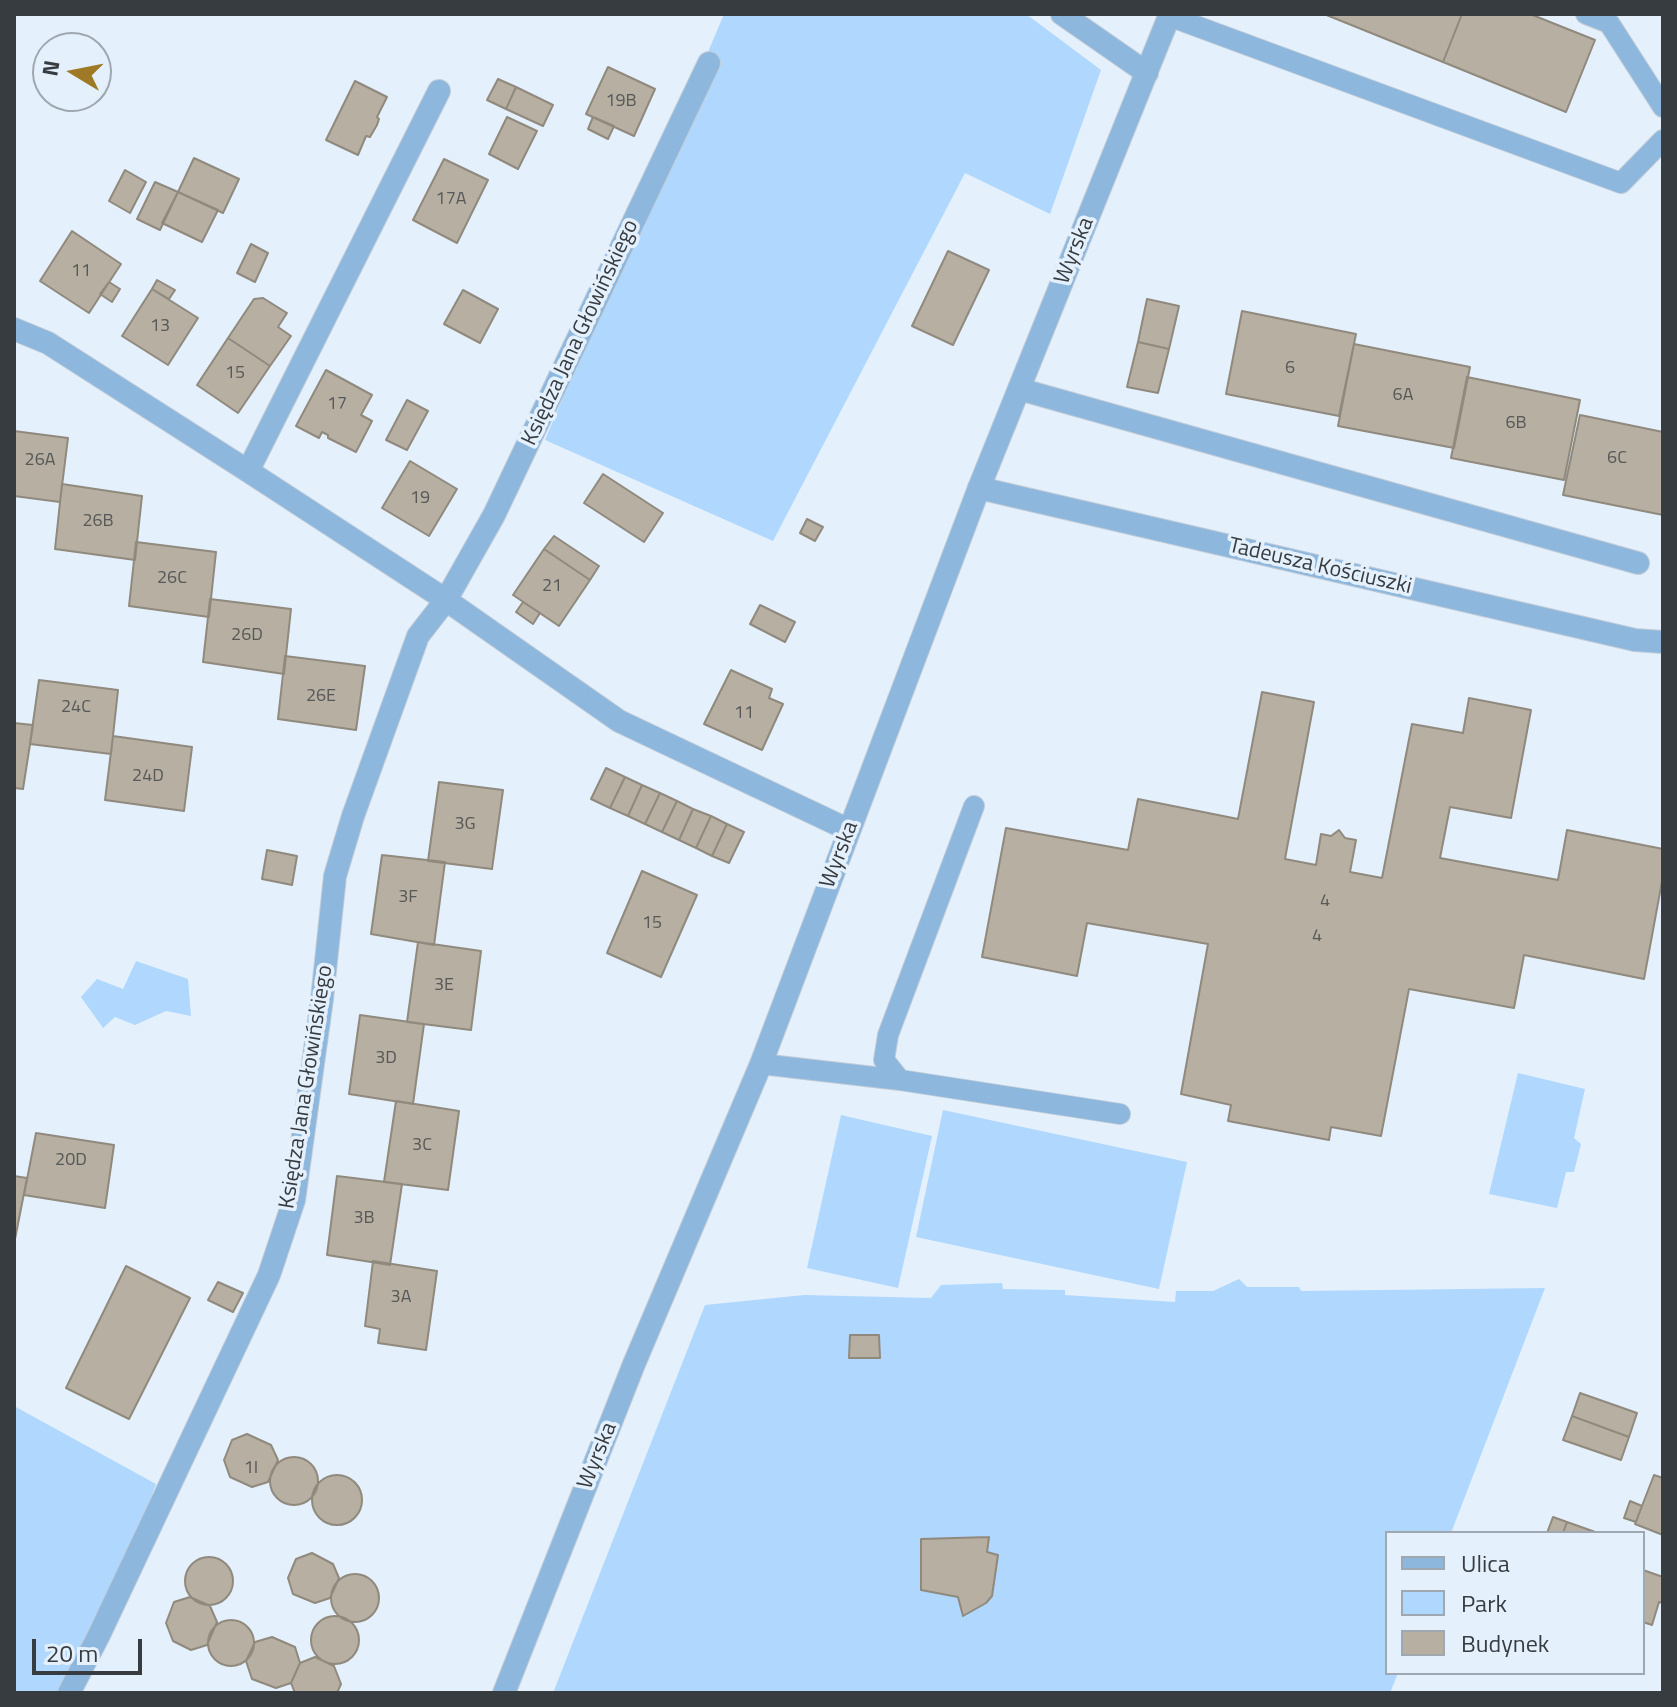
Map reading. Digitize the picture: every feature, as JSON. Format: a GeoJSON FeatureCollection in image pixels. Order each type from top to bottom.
{"type":"FeatureCollection","features":[{"type":"Feature","properties":{"kind":"street"},"geometry":{"type":"LineString","coordinates":[[1062,14],[1147,73]]}},
{"type":"Feature","properties":{"kind":"street","name":"Wyrska"},"geometry":{"type":"LineString","coordinates":[[504,1693],[634,1364],[761,1064],[979,488],[1170,15]]}},
{"type":"Feature","properties":{"kind":"street","name":"Księdza Jana Głowińskiego"},"geometry":{"type":"LineString","coordinates":[[69,1693],[112,1610],[269,1275],[294,1200],[322,999],[335,876],[353,816],[418,636],[446,600],[494,515],[709,63]]}},
{"type":"Feature","properties":{"kind":"street"},"geometry":{"type":"LineString","coordinates":[[248,471],[439,91]]}},
{"type":"Feature","properties":{"kind":"street"},"geometry":{"type":"LineString","coordinates":[[14,329],[48,343],[248,471],[446,600],[619,721],[849,830]]}},
{"type":"Feature","properties":{"kind":"street"},"geometry":{"type":"LineString","coordinates":[[1019,389],[1638,563]]}},
{"type":"Feature","properties":{"kind":"street","name":"Tadeusza Kościuszki"},"geometry":{"type":"LineString","coordinates":[[979,488],[1635,640],[1663,642]]}},
{"type":"Feature","properties":{"kind":"lane"},"geometry":{"type":"LineString","coordinates":[[1586,14],[1609,23],[1663,107]]}},
{"type":"Feature","properties":{"kind":"lane"},"geometry":{"type":"LineString","coordinates":[[1170,15],[1621,183],[1663,140]]}},
{"type":"Feature","properties":{"kind":"lane"},"geometry":{"type":"LineString","coordinates":[[900,1080],[884,1060],[888,1035],[974,806]]}},
{"type":"Feature","properties":{"kind":"lane"},"geometry":{"type":"LineString","coordinates":[[761,1064],[900,1080],[1120,1114]]}},
{"type":"Feature","properties":{"kind":"green space"},"geometry":{"type":"Polygon","coordinates":[[[724,14],[1026,14],[1101,70],[1050,214],[965,173],[773,541],[545,440],[724,14]]]}},
{"type":"Feature","properties":{"kind":"green space"},"geometry":{"type":"Polygon","coordinates":[[[136,961],[188,979],[191,1016],[166,1011],[135,1025],[115,1017],[103,1028],[81,997],[97,979],[123,989],[136,961]]]}},
{"type":"Feature","properties":{"kind":"green space"},"geometry":{"type":"Polygon","coordinates":[[[1518,1073],[1585,1089],[1574,1138],[1581,1144],[1574,1172],[1566,1172],[1557,1208],[1489,1194],[1518,1073]]]}},
{"type":"Feature","properties":{"kind":"green space"},"geometry":{"type":"Polygon","coordinates":[[[943,1110],[1187,1162],[1159,1289],[916,1237],[943,1110]]]}},
{"type":"Feature","properties":{"kind":"green space"},"geometry":{"type":"Polygon","coordinates":[[[841,1115],[932,1136],[898,1288],[807,1268],[841,1115]]]}},
{"type":"Feature","properties":{"kind":"green space"},"geometry":{"type":"Polygon","coordinates":[[[1239,1279],[1247,1287],[1299,1287],[1301,1291],[1545,1288],[1452,1531],[1385,1531],[1385,1675],[1397,1675],[1390,1693],[553,1693],[705,1305],[804,1295],[931,1298],[941,1285],[1002,1283],[1003,1289],[1065,1290],[1065,1295],[1175,1302],[1176,1291],[1213,1291],[1239,1279]]]}},
{"type":"Feature","properties":{"kind":"green space"},"geometry":{"type":"Polygon","coordinates":[[[14,1406],[156,1484],[120,1580],[57,1693],[14,1693],[14,1406]]]}},
{"type":"Feature","properties":{"kind":"building"},"geometry":{"type":"Polygon","coordinates":[[[1324,14],[1462,14],[1443,62],[1324,14]]]}},
{"type":"Feature","properties":{"kind":"building"},"geometry":{"type":"Polygon","coordinates":[[[1462,14],[1530,14],[1595,40],[1566,112],[1443,62],[1462,14]]]}},
{"type":"Feature","properties":{"kind":"building"},"geometry":{"type":"Polygon","coordinates":[[[608,67],[655,89],[634,136],[586,114],[608,67]]]}},
{"type":"Feature","properties":{"kind":"building"},"geometry":{"type":"Polygon","coordinates":[[[498,79],[516,87],[506,109],[487,100],[498,79]]]}},
{"type":"Feature","properties":{"kind":"building"},"geometry":{"type":"Polygon","coordinates":[[[355,81],[387,97],[377,117],[377,125],[370,137],[366,136],[358,155],[326,140],[355,81]]]}},
{"type":"Feature","properties":{"kind":"building"},"geometry":{"type":"Polygon","coordinates":[[[516,87],[553,105],[543,126],[506,109],[516,87]]]}},
{"type":"Feature","properties":{"kind":"building"},"geometry":{"type":"Polygon","coordinates":[[[507,117],[537,131],[518,169],[489,154],[507,117]]]}},
{"type":"Feature","properties":{"kind":"building"},"geometry":{"type":"Polygon","coordinates":[[[593,117],[614,126],[608,139],[588,129],[593,117]]]}},
{"type":"Feature","properties":{"kind":"building"},"geometry":{"type":"Polygon","coordinates":[[[194,158],[239,179],[223,213],[178,192],[194,158]]]}},
{"type":"Feature","properties":{"kind":"building"},"geometry":{"type":"Polygon","coordinates":[[[444,159],[488,180],[457,243],[413,220],[444,159]]]}},
{"type":"Feature","properties":{"kind":"building"},"geometry":{"type":"Polygon","coordinates":[[[125,170],[146,182],[130,213],[109,201],[125,170]]]}},
{"type":"Feature","properties":{"kind":"building"},"geometry":{"type":"Polygon","coordinates":[[[155,182],[178,192],[160,230],[137,219],[155,182]]]}},
{"type":"Feature","properties":{"kind":"building"},"geometry":{"type":"Polygon","coordinates":[[[178,192],[218,210],[202,242],[162,223],[178,192]]]}},
{"type":"Feature","properties":{"kind":"building"},"geometry":{"type":"Polygon","coordinates":[[[72,231],[121,264],[89,313],[40,281],[72,231]]]}},
{"type":"Feature","properties":{"kind":"building"},"geometry":{"type":"Polygon","coordinates":[[[251,244],[268,253],[255,282],[237,273],[251,244]]]}},
{"type":"Feature","properties":{"kind":"building"},"geometry":{"type":"Polygon","coordinates":[[[948,251],[989,270],[953,345],[912,326],[948,251]]]}},
{"type":"Feature","properties":{"kind":"building"},"geometry":{"type":"Polygon","coordinates":[[[157,280],[175,290],[169,299],[152,289],[157,280]]]}},
{"type":"Feature","properties":{"kind":"building"},"geometry":{"type":"Polygon","coordinates":[[[109,282],[120,289],[112,302],[100,294],[109,282]]]}},
{"type":"Feature","properties":{"kind":"building"},"geometry":{"type":"Polygon","coordinates":[[[152,289],[198,318],[168,365],[122,336],[152,289]]]}},
{"type":"Feature","properties":{"kind":"building"},"geometry":{"type":"Polygon","coordinates":[[[463,290],[498,309],[480,343],[444,324],[463,290]]]}},
{"type":"Feature","properties":{"kind":"building"},"geometry":{"type":"Polygon","coordinates":[[[263,298],[287,313],[278,327],[291,336],[270,366],[228,338],[254,299],[263,298]]]}},
{"type":"Feature","properties":{"kind":"building"},"geometry":{"type":"Polygon","coordinates":[[[1147,299],[1179,306],[1169,349],[1138,342],[1147,299]]]}},
{"type":"Feature","properties":{"kind":"building"},"geometry":{"type":"Polygon","coordinates":[[[1242,311],[1356,334],[1339,416],[1226,394],[1242,311]]]}},
{"type":"Feature","properties":{"kind":"building"},"geometry":{"type":"Polygon","coordinates":[[[228,338],[270,366],[238,413],[197,385],[228,338]]]}},
{"type":"Feature","properties":{"kind":"building"},"geometry":{"type":"Polygon","coordinates":[[[1138,342],[1169,349],[1158,393],[1127,387],[1138,342]]]}},
{"type":"Feature","properties":{"kind":"building"},"geometry":{"type":"Polygon","coordinates":[[[1354,344],[1470,367],[1454,448],[1338,426],[1354,344]]]}},
{"type":"Feature","properties":{"kind":"building"},"geometry":{"type":"Polygon","coordinates":[[[326,370],[372,395],[361,415],[372,421],[356,452],[322,432],[319,438],[296,426],[326,370]]]}},
{"type":"Feature","properties":{"kind":"building"},"geometry":{"type":"Polygon","coordinates":[[[1467,377],[1580,400],[1564,480],[1451,458],[1467,377]]]}},
{"type":"Feature","properties":{"kind":"building"},"geometry":{"type":"Polygon","coordinates":[[[407,400],[428,411],[407,450],[386,440],[407,400]]]}},
{"type":"Feature","properties":{"kind":"building"},"geometry":{"type":"Polygon","coordinates":[[[1580,415],[1663,432],[1663,515],[1563,495],[1580,415]]]}},
{"type":"Feature","properties":{"kind":"building"},"geometry":{"type":"Polygon","coordinates":[[[14,431],[68,438],[60,502],[14,496],[14,431]]]}},
{"type":"Feature","properties":{"kind":"building"},"geometry":{"type":"Polygon","coordinates":[[[410,461],[457,489],[429,536],[382,508],[410,461]]]}},
{"type":"Feature","properties":{"kind":"building"},"geometry":{"type":"Polygon","coordinates":[[[603,474],[663,513],[644,542],[584,503],[603,474]]]}},
{"type":"Feature","properties":{"kind":"building"},"geometry":{"type":"Polygon","coordinates":[[[62,484],[142,496],[135,560],[55,549],[62,484]]]}},
{"type":"Feature","properties":{"kind":"building"},"geometry":{"type":"Polygon","coordinates":[[[807,519],[823,527],[815,541],[800,533],[807,519]]]}},
{"type":"Feature","properties":{"kind":"building"},"geometry":{"type":"Polygon","coordinates":[[[554,536],[599,566],[590,580],[544,549],[554,536]]]}},
{"type":"Feature","properties":{"kind":"building"},"geometry":{"type":"Polygon","coordinates":[[[136,542],[216,552],[209,617],[129,606],[136,542]]]}},
{"type":"Feature","properties":{"kind":"building"},"geometry":{"type":"Polygon","coordinates":[[[544,549],[590,580],[559,626],[513,595],[544,549]]]}},
{"type":"Feature","properties":{"kind":"building"},"geometry":{"type":"Polygon","coordinates":[[[210,599],[291,609],[284,674],[203,662],[210,599]]]}},
{"type":"Feature","properties":{"kind":"building"},"geometry":{"type":"Polygon","coordinates":[[[523,602],[540,613],[533,624],[516,612],[523,602]]]}},
{"type":"Feature","properties":{"kind":"building"},"geometry":{"type":"Polygon","coordinates":[[[760,605],[795,622],[785,642],[750,624],[760,605]]]}},
{"type":"Feature","properties":{"kind":"building"},"geometry":{"type":"Polygon","coordinates":[[[285,656],[365,666],[356,730],[278,719],[285,656]]]}},
{"type":"Feature","properties":{"kind":"building"},"geometry":{"type":"Polygon","coordinates":[[[731,670],[772,689],[769,698],[783,704],[762,750],[704,724],[731,670]]]}},
{"type":"Feature","properties":{"kind":"building"},"geometry":{"type":"Polygon","coordinates":[[[39,680],[118,690],[111,754],[30,744],[39,680]]]}},
{"type":"Feature","properties":{"kind":"building"},"geometry":{"type":"Polygon","coordinates":[[[1262,692],[1314,702],[1285,859],[1316,865],[1321,834],[1331,836],[1339,830],[1345,838],[1356,840],[1350,872],[1382,878],[1412,724],[1463,733],[1469,698],[1531,710],[1511,818],[1450,807],[1440,858],[1558,880],[1567,830],[1663,849],[1663,876],[1644,979],[1524,955],[1514,1008],[1409,989],[1381,1136],[1331,1127],[1329,1140],[1228,1121],[1231,1105],[1181,1094],[1208,944],[1087,923],[1077,976],[982,957],[1006,828],[1128,850],[1138,799],[1238,819],[1262,692]]]}},
{"type":"Feature","properties":{"kind":"building"},"geometry":{"type":"Polygon","coordinates":[[[14,723],[33,725],[23,789],[14,788],[14,723]]]}},
{"type":"Feature","properties":{"kind":"building"},"geometry":{"type":"Polygon","coordinates":[[[113,736],[192,747],[184,811],[105,800],[113,736]]]}},
{"type":"Feature","properties":{"kind":"building"},"geometry":{"type":"Polygon","coordinates":[[[606,768],[625,777],[610,808],[591,799],[606,768]]]}},
{"type":"Feature","properties":{"kind":"building"},"geometry":{"type":"Polygon","coordinates":[[[625,777],[642,785],[628,816],[610,808],[625,777]]]}},
{"type":"Feature","properties":{"kind":"building"},"geometry":{"type":"Polygon","coordinates":[[[439,782],[503,790],[492,869],[428,861],[439,782]]]}},
{"type":"Feature","properties":{"kind":"building"},"geometry":{"type":"Polygon","coordinates":[[[642,785],[660,793],[645,824],[628,816],[642,785]]]}},
{"type":"Feature","properties":{"kind":"building"},"geometry":{"type":"Polygon","coordinates":[[[660,793],[677,801],[662,832],[645,824],[660,793]]]}},
{"type":"Feature","properties":{"kind":"building"},"geometry":{"type":"Polygon","coordinates":[[[677,801],[693,809],[679,840],[662,832],[677,801]]]}},
{"type":"Feature","properties":{"kind":"building"},"geometry":{"type":"Polygon","coordinates":[[[693,809],[711,816],[696,848],[679,840],[693,809]]]}},
{"type":"Feature","properties":{"kind":"building"},"geometry":{"type":"Polygon","coordinates":[[[711,816],[727,824],[712,856],[696,848],[711,816]]]}},
{"type":"Feature","properties":{"kind":"building"},"geometry":{"type":"Polygon","coordinates":[[[727,824],[744,832],[729,863],[712,856],[727,824]]]}},
{"type":"Feature","properties":{"kind":"building"},"geometry":{"type":"Polygon","coordinates":[[[267,850],[297,856],[292,885],[262,879],[267,850]]]}},
{"type":"Feature","properties":{"kind":"building"},"geometry":{"type":"Polygon","coordinates":[[[382,855],[445,862],[434,945],[371,934],[382,855]]]}},
{"type":"Feature","properties":{"kind":"building"},"geometry":{"type":"Polygon","coordinates":[[[642,871],[697,895],[661,977],[607,953],[642,871]]]}},
{"type":"Feature","properties":{"kind":"building"},"geometry":{"type":"Polygon","coordinates":[[[418,942],[481,951],[471,1030],[407,1022],[418,942]]]}},
{"type":"Feature","properties":{"kind":"building"},"geometry":{"type":"Polygon","coordinates":[[[360,1015],[424,1024],[413,1104],[349,1094],[360,1015]]]}},
{"type":"Feature","properties":{"kind":"building"},"geometry":{"type":"Polygon","coordinates":[[[396,1101],[459,1111],[448,1190],[384,1182],[396,1101]]]}},
{"type":"Feature","properties":{"kind":"building"},"geometry":{"type":"Polygon","coordinates":[[[36,1133],[114,1145],[105,1208],[24,1195],[36,1133]]]}},
{"type":"Feature","properties":{"kind":"building"},"geometry":{"type":"Polygon","coordinates":[[[14,1176],[27,1178],[15,1239],[14,1239],[14,1176]]]}},
{"type":"Feature","properties":{"kind":"building"},"geometry":{"type":"Polygon","coordinates":[[[337,1176],[402,1184],[390,1265],[327,1255],[337,1176]]]}},
{"type":"Feature","properties":{"kind":"building"},"geometry":{"type":"Polygon","coordinates":[[[373,1261],[437,1271],[426,1350],[378,1343],[380,1329],[365,1326],[373,1261]]]}},
{"type":"Feature","properties":{"kind":"building"},"geometry":{"type":"Polygon","coordinates":[[[126,1266],[190,1298],[129,1419],[66,1388],[126,1266]]]}},
{"type":"Feature","properties":{"kind":"building"},"geometry":{"type":"Polygon","coordinates":[[[218,1282],[243,1293],[233,1312],[208,1300],[218,1282]]]}},
{"type":"Feature","properties":{"kind":"building"},"geometry":{"type":"Polygon","coordinates":[[[850,1335],[879,1335],[880,1358],[849,1358],[850,1335]]]}},
{"type":"Feature","properties":{"kind":"building"},"geometry":{"type":"Polygon","coordinates":[[[1580,1393],[1637,1413],[1629,1437],[1572,1416],[1580,1393]]]}},
{"type":"Feature","properties":{"kind":"building"},"geometry":{"type":"Polygon","coordinates":[[[1572,1416],[1629,1437],[1621,1460],[1563,1440],[1572,1416]]]}},
{"type":"Feature","properties":{"kind":"building"},"geometry":{"type":"Polygon","coordinates":[[[247,1434],[271,1445],[278,1460],[268,1482],[252,1487],[230,1477],[224,1460],[232,1440],[247,1434]]]}},
{"type":"Feature","properties":{"kind":"building"},"geometry":{"type":"Polygon","coordinates":[[[294,1457],[303,1458],[311,1464],[317,1472],[317,1490],[311,1498],[303,1504],[294,1505],[285,1504],[277,1498],[271,1490],[270,1481],[271,1472],[277,1464],[285,1458],[294,1457]]]}},
{"type":"Feature","properties":{"kind":"building"},"geometry":{"type":"Polygon","coordinates":[[[337,1475],[354,1483],[362,1500],[354,1517],[337,1525],[320,1517],[312,1500],[320,1483],[337,1475]]]}},
{"type":"Feature","properties":{"kind":"building"},"geometry":{"type":"Polygon","coordinates":[[[1654,1475],[1663,1478],[1663,1535],[1635,1524],[1654,1475]]]}},
{"type":"Feature","properties":{"kind":"building"},"geometry":{"type":"Polygon","coordinates":[[[1630,1501],[1642,1506],[1636,1522],[1624,1518],[1630,1501]]]}},
{"type":"Feature","properties":{"kind":"building"},"geometry":{"type":"Polygon","coordinates":[[[1553,1517],[1567,1522],[1564,1531],[1548,1531],[1553,1517]]]}},
{"type":"Feature","properties":{"kind":"building"},"geometry":{"type":"Polygon","coordinates":[[[1567,1522],[1592,1531],[1564,1531],[1567,1522]]]}},
{"type":"Feature","properties":{"kind":"building"},"geometry":{"type":"Polygon","coordinates":[[[989,1537],[987,1552],[998,1555],[992,1596],[986,1603],[963,1616],[958,1597],[921,1590],[921,1539],[989,1537]]]}},
{"type":"Feature","properties":{"kind":"building"},"geometry":{"type":"Polygon","coordinates":[[[312,1553],[333,1564],[339,1578],[330,1598],[315,1603],[293,1594],[288,1578],[296,1559],[312,1553]]]}},
{"type":"Feature","properties":{"kind":"building"},"geometry":{"type":"Polygon","coordinates":[[[209,1557],[226,1564],[233,1581],[226,1598],[209,1605],[192,1598],[185,1581],[192,1564],[209,1557]]]}},
{"type":"Feature","properties":{"kind":"building"},"geometry":{"type":"Polygon","coordinates":[[[1645,1571],[1663,1577],[1663,1603],[1659,1602],[1652,1625],[1645,1623],[1645,1571]]]}},
{"type":"Feature","properties":{"kind":"building"},"geometry":{"type":"Polygon","coordinates":[[[355,1574],[372,1581],[379,1598],[372,1615],[355,1622],[338,1615],[331,1598],[338,1581],[355,1574]]]}},
{"type":"Feature","properties":{"kind":"building"},"geometry":{"type":"Polygon","coordinates":[[[190,1597],[210,1606],[217,1622],[207,1645],[191,1650],[173,1641],[166,1623],[174,1602],[190,1597]]]}},
{"type":"Feature","properties":{"kind":"building"},"geometry":{"type":"Polygon","coordinates":[[[335,1616],[352,1623],[359,1640],[352,1657],[335,1664],[318,1657],[311,1640],[318,1623],[335,1616]]]}},
{"type":"Feature","properties":{"kind":"building"},"geometry":{"type":"Polygon","coordinates":[[[231,1620],[248,1626],[254,1643],[248,1660],[231,1666],[214,1660],[208,1643],[214,1626],[231,1620]]]}},
{"type":"Feature","properties":{"kind":"building"},"geometry":{"type":"Polygon","coordinates":[[[272,1637],[295,1647],[300,1663],[291,1683],[276,1688],[252,1679],[246,1661],[255,1642],[272,1637]]]}},
{"type":"Feature","properties":{"kind":"building"},"geometry":{"type":"Polygon","coordinates":[[[315,1657],[334,1666],[341,1684],[337,1693],[295,1693],[291,1683],[300,1663],[315,1657]]]}}]}
